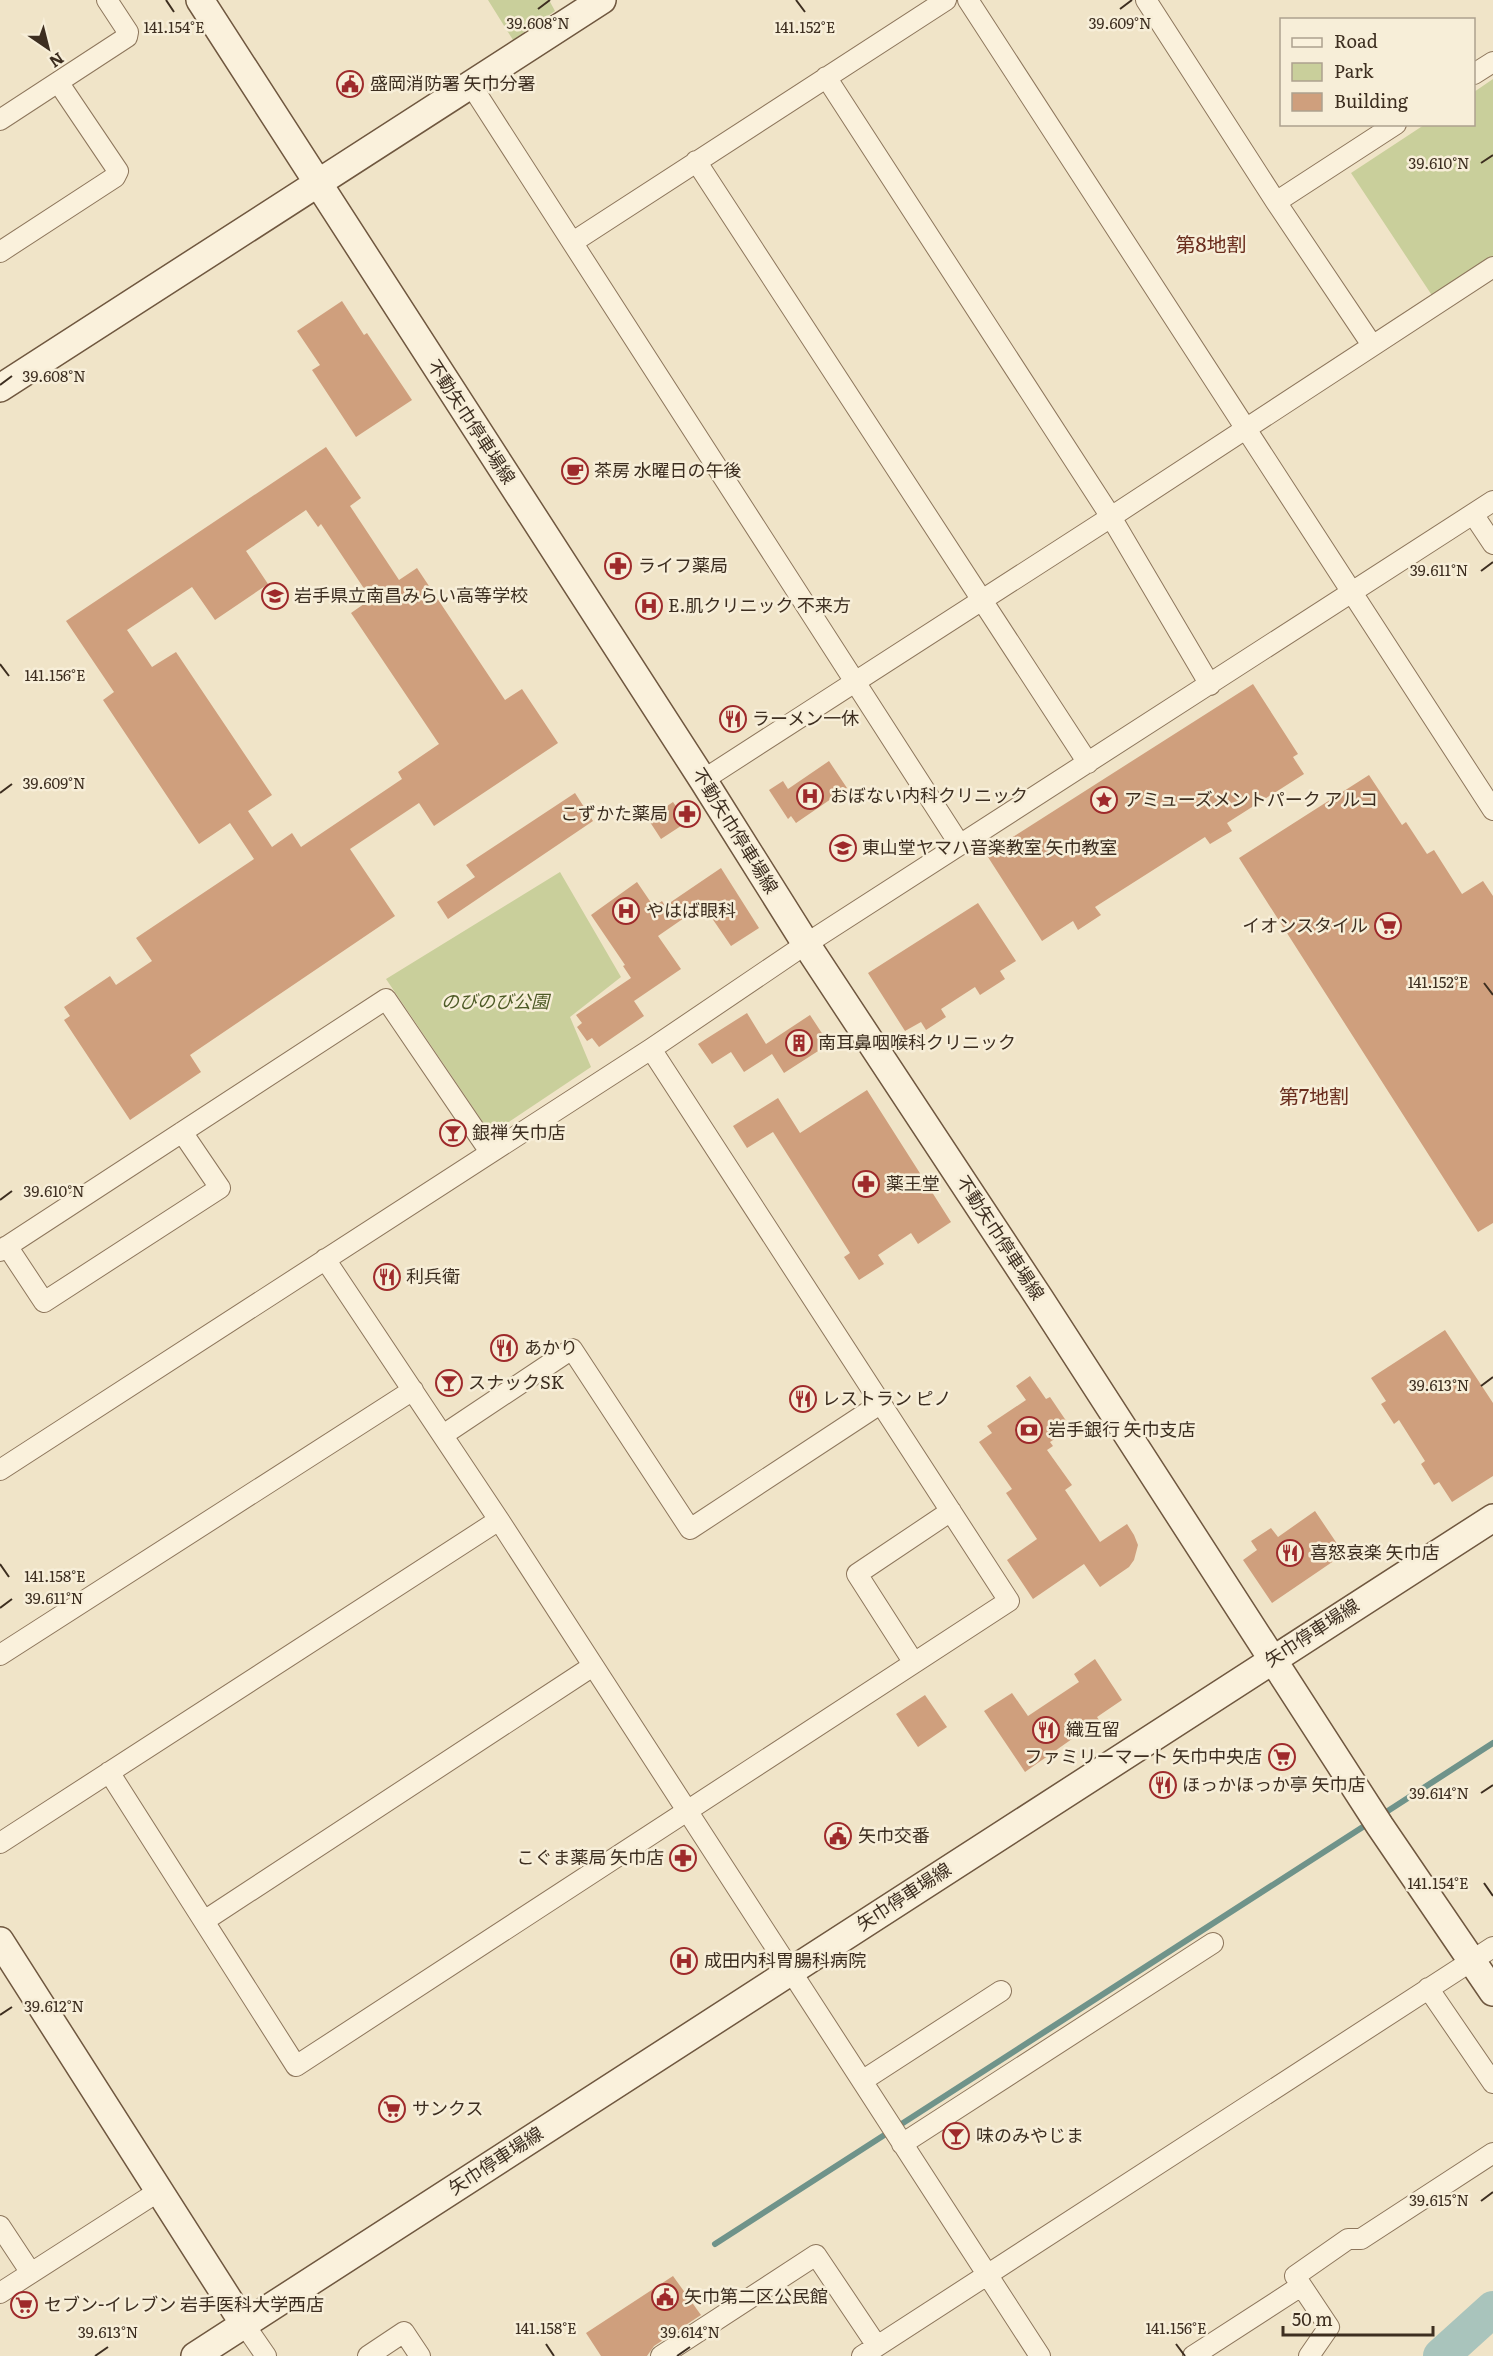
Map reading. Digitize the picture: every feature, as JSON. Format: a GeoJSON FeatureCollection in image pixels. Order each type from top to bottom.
{"type":"FeatureCollection","features":[{"type":"Feature","properties":{"kind":"main road","name":"不動矢巾停車場線"},"geometry":{"type":"LineString","coordinates":[[200,0],[703,780],[806,944],[1040,1299],[1271,1660],[1376,1819],[1482,1953],[1493,1992]]}},
{"type":"Feature","properties":{"kind":"main road"},"geometry":{"type":"LineString","coordinates":[[0,388],[471,85],[574,8],[602,0]]}},
{"type":"Feature","properties":{"kind":"main road","name":"矢巾停車場線"},"geometry":{"type":"LineString","coordinates":[[195,2356],[1493,1518]]}},
{"type":"Feature","properties":{"kind":"main road"},"geometry":{"type":"LineString","coordinates":[[0,1941],[244,2324]]}},
{"type":"Feature","properties":{"kind":"street"},"geometry":{"type":"LineString","coordinates":[[0,120],[127,37],[128,32],[107,0]]}},
{"type":"Feature","properties":{"kind":"street"},"geometry":{"type":"LineString","coordinates":[[573,242],[946,0]]}},
{"type":"Feature","properties":{"kind":"street"},"geometry":{"type":"LineString","coordinates":[[968,0],[1493,810]]}},
{"type":"Feature","properties":{"kind":"street"},"geometry":{"type":"LineString","coordinates":[[1146,0],[1276,202],[1372,345]]}},
{"type":"Feature","properties":{"kind":"street"},"geometry":{"type":"LineString","coordinates":[[1475,73],[1493,62]]}},
{"type":"Feature","properties":{"kind":"street"},"geometry":{"type":"LineString","coordinates":[[826,77],[1111,517],[1210,685]]}},
{"type":"Feature","properties":{"kind":"street"},"geometry":{"type":"LineString","coordinates":[[0,252],[115,177],[118,171],[58,82]]}},
{"type":"Feature","properties":{"kind":"street"},"geometry":{"type":"LineString","coordinates":[[471,85],[960,845]]}},
{"type":"Feature","properties":{"kind":"street"},"geometry":{"type":"LineString","coordinates":[[1276,202],[1393,126]]}},
{"type":"Feature","properties":{"kind":"street"},"geometry":{"type":"LineString","coordinates":[[696,161],[1088,763]]}},
{"type":"Feature","properties":{"kind":"street"},"geometry":{"type":"LineString","coordinates":[[703,780],[1111,517],[1372,345],[1490,274]]}},
{"type":"Feature","properties":{"kind":"street"},"geometry":{"type":"LineString","coordinates":[[0,1470],[651,1049],[806,944],[1493,501]]}},
{"type":"Feature","properties":{"kind":"street"},"geometry":{"type":"LineString","coordinates":[[1473,514],[1493,544]]}},
{"type":"Feature","properties":{"kind":"street"},"geometry":{"type":"LineString","coordinates":[[182,1132],[220,1188],[44,1302],[4,1248],[386,999],[490,1152]]}},
{"type":"Feature","properties":{"kind":"street"},"geometry":{"type":"LineString","coordinates":[[109,1772],[296,2066],[1009,1601],[651,1049]]}},
{"type":"Feature","properties":{"kind":"street"},"geometry":{"type":"LineString","coordinates":[[325,1259],[499,1520],[1040,2356]]}},
{"type":"Feature","properties":{"kind":"street"},"geometry":{"type":"LineString","coordinates":[[442,1436],[572,1349],[690,1529],[880,1404]]}},
{"type":"Feature","properties":{"kind":"street"},"geometry":{"type":"LineString","coordinates":[[0,1655],[413,1390]]}},
{"type":"Feature","properties":{"kind":"street"},"geometry":{"type":"LineString","coordinates":[[914,1663],[856,1574],[951,1511]]}},
{"type":"Feature","properties":{"kind":"street"},"geometry":{"type":"LineString","coordinates":[[0,1843],[499,1520]]}},
{"type":"Feature","properties":{"kind":"street"},"geometry":{"type":"LineString","coordinates":[[204,1921],[593,1666]]}},
{"type":"Feature","properties":{"kind":"street"},"geometry":{"type":"LineString","coordinates":[[896,2134],[1214,1943]]}},
{"type":"Feature","properties":{"kind":"street"},"geometry":{"type":"LineString","coordinates":[[661,2356],[816,2255],[870,2351],[1482,1953]]}},
{"type":"Feature","properties":{"kind":"street"},"geometry":{"type":"LineString","coordinates":[[1428,1988],[1493,2083]]}},
{"type":"Feature","properties":{"kind":"street"},"geometry":{"type":"LineString","coordinates":[[861,2081],[1001,1990]]}},
{"type":"Feature","properties":{"kind":"street"},"geometry":{"type":"LineString","coordinates":[[1309,2356],[1329,2327],[1295,2276],[1348,2239],[1361,2239],[1493,2153]]}},
{"type":"Feature","properties":{"kind":"street"},"geometry":{"type":"LineString","coordinates":[[0,2292],[159,2191]]}},
{"type":"Feature","properties":{"kind":"street"},"geometry":{"type":"LineString","coordinates":[[0,2226],[31,2273]]}},
{"type":"Feature","properties":{"kind":"street"},"geometry":{"type":"LineString","coordinates":[[1193,2356],[1301,2286]]}},
{"type":"Feature","properties":{"kind":"street"},"geometry":{"type":"LineString","coordinates":[[244,2324],[266,2356]]}},
{"type":"Feature","properties":{"kind":"street"},"geometry":{"type":"LineString","coordinates":[[368,2356],[404,2332],[420,2356]]}},
{"type":"Feature","properties":{"kind":"green space"},"geometry":{"type":"Polygon","coordinates":[[[488,0],[549,0],[555,11],[513,40],[488,0]]]}},
{"type":"Feature","properties":{"kind":"green space"},"geometry":{"type":"Polygon","coordinates":[[[1493,79],[1493,260],[1437,303],[1351,173],[1422,126],[1475,126],[1475,91],[1493,79]]]}},
{"type":"Feature","properties":{"kind":"green space","name":"のびのび公園"},"geometry":{"type":"Polygon","coordinates":[[[560,872],[621,977],[570,1017],[591,1067],[491,1134],[386,979],[560,872]]]}},
{"type":"Feature","properties":{"kind":"building"},"geometry":{"type":"Polygon","coordinates":[[[342,301],[364,335],[367,333],[412,400],[356,437],[312,370],[320,365],[297,331],[342,301]]]}},
{"type":"Feature","properties":{"kind":"building"},"geometry":{"type":"Polygon","coordinates":[[[326,447],[361,498],[350,506],[399,580],[417,568],[505,700],[522,689],[558,743],[434,826],[419,803],[350,849],[395,916],[190,1055],[201,1072],[130,1120],[64,1020],[70,1016],[64,1007],[110,976],[116,985],[152,961],[136,938],[254,859],[230,823],[199,844],[103,700],[114,692],[66,621],[326,447]],[[306,510],[246,551],[268,584],[215,620],[192,587],[127,630],[152,667],[176,652],[272,795],[248,811],[272,847],[292,833],[301,847],[402,779],[398,772],[439,744],[351,613],[371,599],[321,524],[318,527],[306,510]]]}},
{"type":"Feature","properties":{"kind":"building"},"geometry":{"type":"Polygon","coordinates":[[[1253,684],[1298,754],[1293,757],[1304,774],[1227,823],[1232,831],[1210,844],[1205,837],[1095,907],[1101,915],[1078,930],[1073,921],[1042,941],[986,854],[1253,684]]]}},
{"type":"Feature","properties":{"kind":"building"},"geometry":{"type":"Polygon","coordinates":[[[829,761],[847,788],[796,823],[791,816],[788,819],[769,790],[783,781],[788,789],[829,761]]]}},
{"type":"Feature","properties":{"kind":"building","name":"イオンスタイル"},"geometry":{"type":"Polygon","coordinates":[[[1369,775],[1402,825],[1406,822],[1427,854],[1434,850],[1462,894],[1483,881],[1493,896],[1493,1223],[1478,1232],[1239,858],[1369,775]]]}},
{"type":"Feature","properties":{"kind":"building"},"geometry":{"type":"Polygon","coordinates":[[[575,793],[593,821],[448,919],[437,902],[475,877],[466,865],[575,793]]]}},
{"type":"Feature","properties":{"kind":"building"},"geometry":{"type":"Polygon","coordinates":[[[673,802],[687,822],[661,839],[648,819],[673,802]]]}},
{"type":"Feature","properties":{"kind":"building"},"geometry":{"type":"Polygon","coordinates":[[[721,868],[759,928],[731,946],[705,908],[689,919],[687,916],[658,936],[681,969],[634,1001],[644,1016],[599,1047],[592,1038],[587,1041],[577,1027],[582,1023],[576,1015],[631,978],[623,966],[625,965],[591,915],[637,882],[654,907],[662,901],[665,906],[721,868]]]}},
{"type":"Feature","properties":{"kind":"building"},"geometry":{"type":"Polygon","coordinates":[[[978,903],[1016,961],[1000,971],[1005,979],[980,995],[975,987],[941,1009],[946,1017],[926,1030],[921,1022],[905,1031],[868,973],[978,903]]]}},
{"type":"Feature","properties":{"kind":"building"},"geometry":{"type":"Polygon","coordinates":[[[747,1013],[766,1044],[810,1015],[829,1044],[784,1073],[772,1054],[744,1072],[731,1052],[712,1064],[698,1044],[747,1013]]]}},
{"type":"Feature","properties":{"kind":"building","name":"薬王堂"},"geometry":{"type":"Polygon","coordinates":[[[867,1090],[951,1222],[918,1244],[911,1233],[878,1255],[884,1264],[859,1280],[844,1257],[850,1253],[773,1132],[747,1148],[733,1126],[778,1098],[800,1133],[867,1090]]]}},
{"type":"Feature","properties":{"kind":"building"},"geometry":{"type":"Polygon","coordinates":[[[1445,1330],[1493,1403],[1493,1476],[1452,1502],[1439,1482],[1434,1485],[1421,1464],[1425,1461],[1399,1420],[1394,1424],[1381,1404],[1386,1401],[1371,1378],[1445,1330]]]}},
{"type":"Feature","properties":{"kind":"building"},"geometry":{"type":"Polygon","coordinates":[[[1030,1376],[1046,1399],[1050,1397],[1071,1428],[1050,1442],[1053,1446],[1047,1450],[1072,1485],[1065,1490],[1100,1542],[1127,1524],[1138,1545],[1134,1560],[1129,1567],[1100,1587],[1084,1564],[1033,1599],[1007,1560],[1037,1539],[1006,1493],[1012,1489],[979,1442],[992,1433],[987,1426],[1026,1400],[1016,1386],[1030,1376]]]}},
{"type":"Feature","properties":{"kind":"building"},"geometry":{"type":"Polygon","coordinates":[[[1315,1511],[1344,1554],[1272,1603],[1243,1560],[1257,1550],[1251,1541],[1271,1528],[1278,1537],[1315,1511]]]}},
{"type":"Feature","properties":{"kind":"building"},"geometry":{"type":"Polygon","coordinates":[[[1095,1659],[1122,1700],[1097,1717],[1099,1720],[1025,1772],[984,1711],[1012,1693],[1028,1716],[1079,1682],[1074,1674],[1095,1659]]]}},
{"type":"Feature","properties":{"kind":"building"},"geometry":{"type":"Polygon","coordinates":[[[925,1695],[947,1727],[918,1747],[896,1714],[925,1695]]]}},
{"type":"Feature","properties":{"kind":"building","name":"矢巾第二区公民館"},"geometry":{"type":"Polygon","coordinates":[[[673,2276],[701,2315],[654,2346],[647,2356],[601,2356],[586,2333],[673,2276]]]}},
{"type":"Feature","properties":{"kind":"waterway"},"geometry":{"type":"LineString","coordinates":[[1380,1816],[1493,1743]]}},
{"type":"Feature","properties":{"kind":"waterway"},"geometry":{"type":"LineString","coordinates":[[715,2244],[1369,1823]]}},
{"type":"Feature","properties":{"kind":"waterway"},"geometry":{"type":"LineString","coordinates":[[1441,2356],[1493,2309]]}},
{"type":"Feature","properties":{"kind":"place","name":"盛岡消防署 矢巾分署"},"geometry":{"type":"Point","coordinates":[350,84]}},
{"type":"Feature","properties":{"kind":"place","name":"茶房 水曜日の午後"},"geometry":{"type":"Point","coordinates":[575,471]}},
{"type":"Feature","properties":{"kind":"place","name":"ライフ薬局"},"geometry":{"type":"Point","coordinates":[618,566]}},
{"type":"Feature","properties":{"kind":"place","name":"岩手県立南昌みらい高等学校"},"geometry":{"type":"Point","coordinates":[275,596]}},
{"type":"Feature","properties":{"kind":"place","name":"E.肌クリニック 不来方"},"geometry":{"type":"Point","coordinates":[649,606]}},
{"type":"Feature","properties":{"kind":"place","name":"ラーメン一休"},"geometry":{"type":"Point","coordinates":[733,719]}},
{"type":"Feature","properties":{"kind":"place","name":"おぼない内科クリニック"},"geometry":{"type":"Point","coordinates":[810,796]}},
{"type":"Feature","properties":{"kind":"place","name":"アミューズメントパーク アルコ"},"geometry":{"type":"Point","coordinates":[1104,800]}},
{"type":"Feature","properties":{"kind":"place","name":"こずかた薬局"},"geometry":{"type":"Point","coordinates":[687,814]}},
{"type":"Feature","properties":{"kind":"place","name":"東山堂ヤマハ音楽教室 矢巾教室"},"geometry":{"type":"Point","coordinates":[843,848]}},
{"type":"Feature","properties":{"kind":"place","name":"やはば眼科"},"geometry":{"type":"Point","coordinates":[626,911]}},
{"type":"Feature","properties":{"kind":"place","name":"イオンスタイル"},"geometry":{"type":"Point","coordinates":[1388,926]}},
{"type":"Feature","properties":{"kind":"place","name":"南耳鼻咽喉科クリニック"},"geometry":{"type":"Point","coordinates":[799,1043]}},
{"type":"Feature","properties":{"kind":"place","name":"銀禅 矢巾店"},"geometry":{"type":"Point","coordinates":[453,1133]}},
{"type":"Feature","properties":{"kind":"place","name":"薬王堂"},"geometry":{"type":"Point","coordinates":[866,1184]}},
{"type":"Feature","properties":{"kind":"place","name":"利兵衛"},"geometry":{"type":"Point","coordinates":[387,1277]}},
{"type":"Feature","properties":{"kind":"place","name":"あかり"},"geometry":{"type":"Point","coordinates":[504,1348]}},
{"type":"Feature","properties":{"kind":"place","name":"スナックSK"},"geometry":{"type":"Point","coordinates":[449,1383]}},
{"type":"Feature","properties":{"kind":"place","name":"レストラン ピノ"},"geometry":{"type":"Point","coordinates":[803,1399]}},
{"type":"Feature","properties":{"kind":"place","name":"岩手銀行 矢巾支店"},"geometry":{"type":"Point","coordinates":[1029,1430]}},
{"type":"Feature","properties":{"kind":"place","name":"喜怒哀楽 矢巾店"},"geometry":{"type":"Point","coordinates":[1290,1553]}},
{"type":"Feature","properties":{"kind":"place","name":"織互留"},"geometry":{"type":"Point","coordinates":[1046,1730]}},
{"type":"Feature","properties":{"kind":"place","name":"ファミリーマート 矢巾中央店"},"geometry":{"type":"Point","coordinates":[1282,1757]}},
{"type":"Feature","properties":{"kind":"place","name":"ほっかほっか亭 矢巾店"},"geometry":{"type":"Point","coordinates":[1163,1785]}},
{"type":"Feature","properties":{"kind":"place","name":"矢巾交番"},"geometry":{"type":"Point","coordinates":[838,1836]}},
{"type":"Feature","properties":{"kind":"place","name":"こぐま薬局 矢巾店"},"geometry":{"type":"Point","coordinates":[683,1858]}},
{"type":"Feature","properties":{"kind":"place","name":"成田内科胃腸科病院"},"geometry":{"type":"Point","coordinates":[684,1961]}},
{"type":"Feature","properties":{"kind":"place","name":"サンクス"},"geometry":{"type":"Point","coordinates":[392,2109]}},
{"type":"Feature","properties":{"kind":"place","name":"味のみやじま"},"geometry":{"type":"Point","coordinates":[956,2136]}},
{"type":"Feature","properties":{"kind":"place","name":"矢巾第二区公民館"},"geometry":{"type":"Point","coordinates":[665,2297]}},
{"type":"Feature","properties":{"kind":"place","name":"セブン-イレブン 岩手医科大学西店"},"geometry":{"type":"Point","coordinates":[24,2305]}},
{"type":"Feature","properties":{"kind":"district","name":"第8地割"},"geometry":{"type":"Point","coordinates":[1211,245]}},
{"type":"Feature","properties":{"kind":"district","name":"第7地割"},"geometry":{"type":"Point","coordinates":[1314,1097]}}]}
